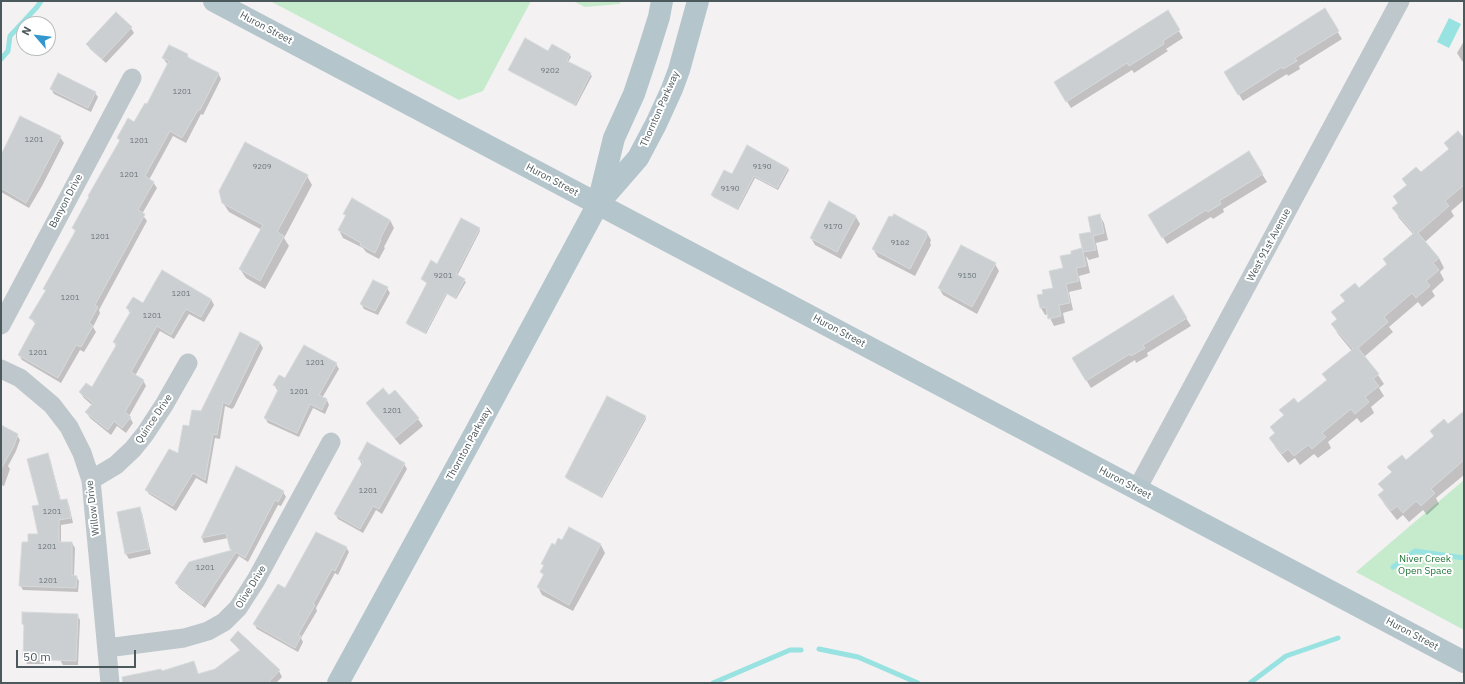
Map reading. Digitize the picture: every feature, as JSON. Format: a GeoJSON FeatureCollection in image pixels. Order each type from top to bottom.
{"type":"FeatureCollection","features":[{"type":"Feature","properties":{"kind":"main road","name":"Huron Street"},"geometry":{"type":"LineString","coordinates":[[214,1],[1464,662]]}},
{"type":"Feature","properties":{"kind":"main road","name":"Thornton Parkway"},"geometry":{"type":"LineString","coordinates":[[598,204],[614,138],[634,94],[659,17],[662,1]]}},
{"type":"Feature","properties":{"kind":"main road","name":"Thornton Parkway"},"geometry":{"type":"LineString","coordinates":[[338,683],[598,204],[638,158],[656,124],[670,94],[698,1]]}},
{"type":"Feature","properties":{"kind":"street","name":"West 91st Avenue"},"geometry":{"type":"LineString","coordinates":[[1137,489],[1400,1]]}},
{"type":"Feature","properties":{"kind":"street","name":"Banyon Drive"},"geometry":{"type":"LineString","coordinates":[[1,325],[132,78]]}},
{"type":"Feature","properties":{"kind":"street","name":"Quince Drive"},"geometry":{"type":"LineString","coordinates":[[91,480],[116,465],[133,449],[164,405],[188,363]]}},
{"type":"Feature","properties":{"kind":"street","name":"Willow Drive"},"geometry":{"type":"LineString","coordinates":[[1,369],[20,378],[52,405],[69,427],[82,453],[91,480],[108,648],[110,683]]}},
{"type":"Feature","properties":{"kind":"street","name":"Olive Drive"},"geometry":{"type":"LineString","coordinates":[[108,648],[184,638],[208,631],[224,622],[238,608],[256,580],[331,442]]}},
{"type":"Feature","properties":{"kind":"green space"},"geometry":{"type":"Polygon","coordinates":[[[270,1],[531,1],[483,91],[459,100],[270,1]]]}},
{"type":"Feature","properties":{"kind":"green space"},"geometry":{"type":"Polygon","coordinates":[[[573,1],[622,1],[619,4],[585,7],[573,1]]]}},
{"type":"Feature","properties":{"kind":"green space","name":"Niver Creek Open Space"},"geometry":{"type":"Polygon","coordinates":[[[1464,480],[1464,630],[1356,572],[1464,480]]]}},
{"type":"Feature","properties":{"kind":"water"},"geometry":{"type":"Polygon","coordinates":[[[1449,18],[1461,24],[1449,48],[1437,42],[1449,18]]]}},
{"type":"Feature","properties":{"kind":"building"},"geometry":{"type":"Polygon","coordinates":[[[1325,8],[1339,31],[1295,58],[1297,61],[1283,69],[1282,67],[1238,95],[1224,72],[1325,8]]]}},
{"type":"Feature","properties":{"kind":"building"},"geometry":{"type":"Polygon","coordinates":[[[1168,10],[1180,30],[1163,41],[1164,44],[1129,66],[1127,63],[1066,102],[1054,82],[1168,10]]]}},
{"type":"Feature","properties":{"kind":"building"},"geometry":{"type":"Polygon","coordinates":[[[116,12],[132,27],[102,59],[86,44],[116,12]]]}},
{"type":"Feature","properties":{"kind":"building"},"geometry":{"type":"Polygon","coordinates":[[[525,38],[548,51],[552,44],[570,54],[567,61],[591,73],[575,105],[508,70],[525,38]]]}},
{"type":"Feature","properties":{"kind":"building"},"geometry":{"type":"Polygon","coordinates":[[[169,45],[188,54],[187,57],[219,73],[200,110],[198,110],[182,138],[170,131],[145,176],[154,182],[138,210],[145,214],[95,305],[98,307],[89,323],[93,326],[81,347],[76,345],[58,378],[18,355],[36,322],[29,318],[46,290],[43,289],[76,230],[72,228],[89,197],[88,196],[120,140],[117,138],[128,118],[134,122],[145,103],[147,104],[169,61],[162,58],[169,45]]]}},
{"type":"Feature","properties":{"kind":"building"},"geometry":{"type":"Polygon","coordinates":[[[58,73],[96,92],[88,108],[50,89],[58,73]]]}},
{"type":"Feature","properties":{"kind":"building"},"geometry":{"type":"Polygon","coordinates":[[[20,116],[61,136],[26,203],[1,188],[1,155],[20,116]]]}},
{"type":"Feature","properties":{"kind":"building"},"geometry":{"type":"Polygon","coordinates":[[[1458,131],[1464,138],[1464,185],[1445,201],[1449,206],[1418,233],[1439,258],[1433,263],[1439,270],[1426,281],[1430,286],[1416,298],[1412,293],[1384,317],[1388,322],[1358,348],[1379,374],[1373,379],[1379,386],[1365,397],[1369,402],[1355,414],[1351,409],[1322,433],[1326,437],[1312,449],[1308,445],[1294,456],[1288,449],[1282,454],[1269,438],[1275,433],[1270,427],[1284,415],[1279,410],[1294,398],[1298,403],[1327,380],[1322,374],[1353,349],[1331,324],[1337,319],[1331,312],[1345,301],[1340,295],[1355,283],[1359,288],[1387,264],[1383,259],[1414,233],[1392,208],[1398,203],[1393,196],[1407,185],[1402,179],[1416,167],[1421,172],[1449,149],[1444,143],[1458,131]]]}},
{"type":"Feature","properties":{"kind":"building"},"geometry":{"type":"Polygon","coordinates":[[[245,142],[308,175],[277,232],[284,236],[260,281],[239,269],[263,225],[222,203],[219,191],[245,142]]]}},
{"type":"Feature","properties":{"kind":"building"},"geometry":{"type":"Polygon","coordinates":[[[747,145],[788,168],[777,188],[754,176],[737,209],[711,195],[724,170],[732,174],[747,145]]]}},
{"type":"Feature","properties":{"kind":"building"},"geometry":{"type":"Polygon","coordinates":[[[1249,151],[1263,174],[1219,201],[1221,204],[1208,212],[1206,210],[1162,238],[1148,215],[1249,151]]]}},
{"type":"Feature","properties":{"kind":"building"},"geometry":{"type":"Polygon","coordinates":[[[352,198],[390,220],[380,239],[381,240],[375,253],[338,230],[346,215],[343,214],[352,198]]]}},
{"type":"Feature","properties":{"kind":"building"},"geometry":{"type":"Polygon","coordinates":[[[829,201],[856,216],[837,252],[810,238],[829,201]]]}},
{"type":"Feature","properties":{"kind":"building"},"geometry":{"type":"Polygon","coordinates":[[[894,214],[927,232],[927,236],[910,269],[872,249],[889,216],[892,217],[894,214]]]}},
{"type":"Feature","properties":{"kind":"building"},"geometry":{"type":"Polygon","coordinates":[[[1100,214],[1104,233],[1093,236],[1096,250],[1083,252],[1079,234],[1091,232],[1088,217],[1100,214]]]}},
{"type":"Feature","properties":{"kind":"building"},"geometry":{"type":"Polygon","coordinates":[[[461,218],[480,228],[456,274],[465,279],[455,298],[446,293],[425,333],[406,323],[427,283],[421,279],[431,260],[437,264],[461,218]]]}},
{"type":"Feature","properties":{"kind":"building"},"geometry":{"type":"Polygon","coordinates":[[[961,245],[996,263],[972,307],[938,288],[961,245]]]}},
{"type":"Feature","properties":{"kind":"building"},"geometry":{"type":"Polygon","coordinates":[[[1082,248],[1086,266],[1076,268],[1079,281],[1066,284],[1070,303],[1059,305],[1061,316],[1048,319],[1046,307],[1040,308],[1037,295],[1043,294],[1042,290],[1053,288],[1049,271],[1063,268],[1060,256],[1071,254],[1071,251],[1082,248]]]}},
{"type":"Feature","properties":{"kind":"building"},"geometry":{"type":"Polygon","coordinates":[[[162,270],[211,299],[201,317],[186,309],[171,335],[157,326],[131,372],[144,380],[125,412],[131,417],[122,428],[114,421],[108,430],[85,412],[93,403],[79,392],[86,383],[92,387],[117,344],[113,342],[131,311],[126,308],[133,297],[143,303],[162,270]]]}},
{"type":"Feature","properties":{"kind":"building"},"geometry":{"type":"Polygon","coordinates":[[[373,280],[388,287],[375,311],[360,304],[373,280]]]}},
{"type":"Feature","properties":{"kind":"building"},"geometry":{"type":"Polygon","coordinates":[[[1173,295],[1187,318],[1143,345],[1145,348],[1131,356],[1130,354],[1086,381],[1072,358],[1173,295]]]}},
{"type":"Feature","properties":{"kind":"building"},"geometry":{"type":"Polygon","coordinates":[[[240,332],[260,342],[231,402],[229,405],[223,402],[217,435],[213,434],[205,480],[193,473],[173,506],[145,490],[169,449],[178,453],[183,425],[189,426],[192,410],[201,411],[240,332]]]}},
{"type":"Feature","properties":{"kind":"building"},"geometry":{"type":"Polygon","coordinates":[[[304,345],[337,363],[319,395],[327,399],[322,410],[310,404],[297,433],[264,418],[279,388],[273,385],[279,375],[285,378],[304,345]]]}},
{"type":"Feature","properties":{"kind":"building"},"geometry":{"type":"Polygon","coordinates":[[[383,388],[389,395],[395,390],[419,418],[395,438],[366,403],[383,388]]]}},
{"type":"Feature","properties":{"kind":"building"},"geometry":{"type":"Polygon","coordinates":[[[607,396],[646,416],[601,497],[565,477],[607,396]]]}},
{"type":"Feature","properties":{"kind":"building"},"geometry":{"type":"Polygon","coordinates":[[[1464,411],[1464,460],[1431,489],[1435,493],[1421,506],[1416,501],[1403,513],[1397,506],[1391,511],[1378,495],[1384,490],[1378,484],[1392,472],[1387,467],[1402,455],[1406,460],[1434,436],[1430,431],[1444,419],[1448,424],[1464,411]]]}},
{"type":"Feature","properties":{"kind":"building"},"geometry":{"type":"Polygon","coordinates":[[[1,425],[18,434],[14,446],[1,469],[1,425]]]}},
{"type":"Feature","properties":{"kind":"building"},"geometry":{"type":"Polygon","coordinates":[[[367,442],[405,463],[379,509],[373,506],[360,529],[334,514],[363,462],[358,459],[367,442]]]}},
{"type":"Feature","properties":{"kind":"building"},"geometry":{"type":"Polygon","coordinates":[[[48,453],[60,500],[67,499],[71,518],[59,520],[59,542],[72,542],[72,575],[77,576],[76,588],[19,586],[22,542],[28,542],[28,534],[38,534],[32,506],[39,505],[27,459],[48,453]]]}},
{"type":"Feature","properties":{"kind":"building"},"geometry":{"type":"Polygon","coordinates":[[[236,466],[284,491],[278,502],[275,500],[245,558],[236,552],[202,604],[175,583],[189,562],[232,550],[230,549],[226,533],[201,538],[236,466]]]}},
{"type":"Feature","properties":{"kind":"building"},"geometry":{"type":"Polygon","coordinates":[[[140,507],[149,549],[125,554],[117,512],[140,507]]]}},
{"type":"Feature","properties":{"kind":"building"},"geometry":{"type":"Polygon","coordinates":[[[569,527],[601,544],[569,605],[537,587],[544,574],[540,572],[544,565],[541,564],[552,543],[555,545],[558,538],[562,540],[569,527]]]}},
{"type":"Feature","properties":{"kind":"building"},"geometry":{"type":"Polygon","coordinates":[[[316,532],[347,547],[335,571],[332,569],[313,604],[315,605],[298,635],[301,636],[295,648],[253,624],[278,584],[285,588],[316,532]]]}},
{"type":"Feature","properties":{"kind":"building"},"geometry":{"type":"Polygon","coordinates":[[[22,612],[78,614],[76,661],[23,659],[24,624],[22,624],[22,612]]]}},
{"type":"Feature","properties":{"kind":"building"},"geometry":{"type":"Polygon","coordinates":[[[238,631],[280,670],[268,683],[123,683],[122,677],[161,669],[162,671],[194,661],[198,674],[215,669],[240,650],[230,640],[238,631]]]}},
{"type":"Feature","properties":{"kind":"waterway"},"geometry":{"type":"LineString","coordinates":[[1,59],[8,51],[10,36],[41,1]]}},
{"type":"Feature","properties":{"kind":"waterway"},"geometry":{"type":"LineString","coordinates":[[1393,567],[1415,551],[1464,558]]}},
{"type":"Feature","properties":{"kind":"waterway"},"geometry":{"type":"LineString","coordinates":[[1250,683],[1286,656],[1338,638]]}},
{"type":"Feature","properties":{"kind":"waterway"},"geometry":{"type":"LineString","coordinates":[[819,649],[858,657],[918,683]]}},
{"type":"Feature","properties":{"kind":"waterway"},"geometry":{"type":"LineString","coordinates":[[713,683],[790,650],[801,650]]}}]}
